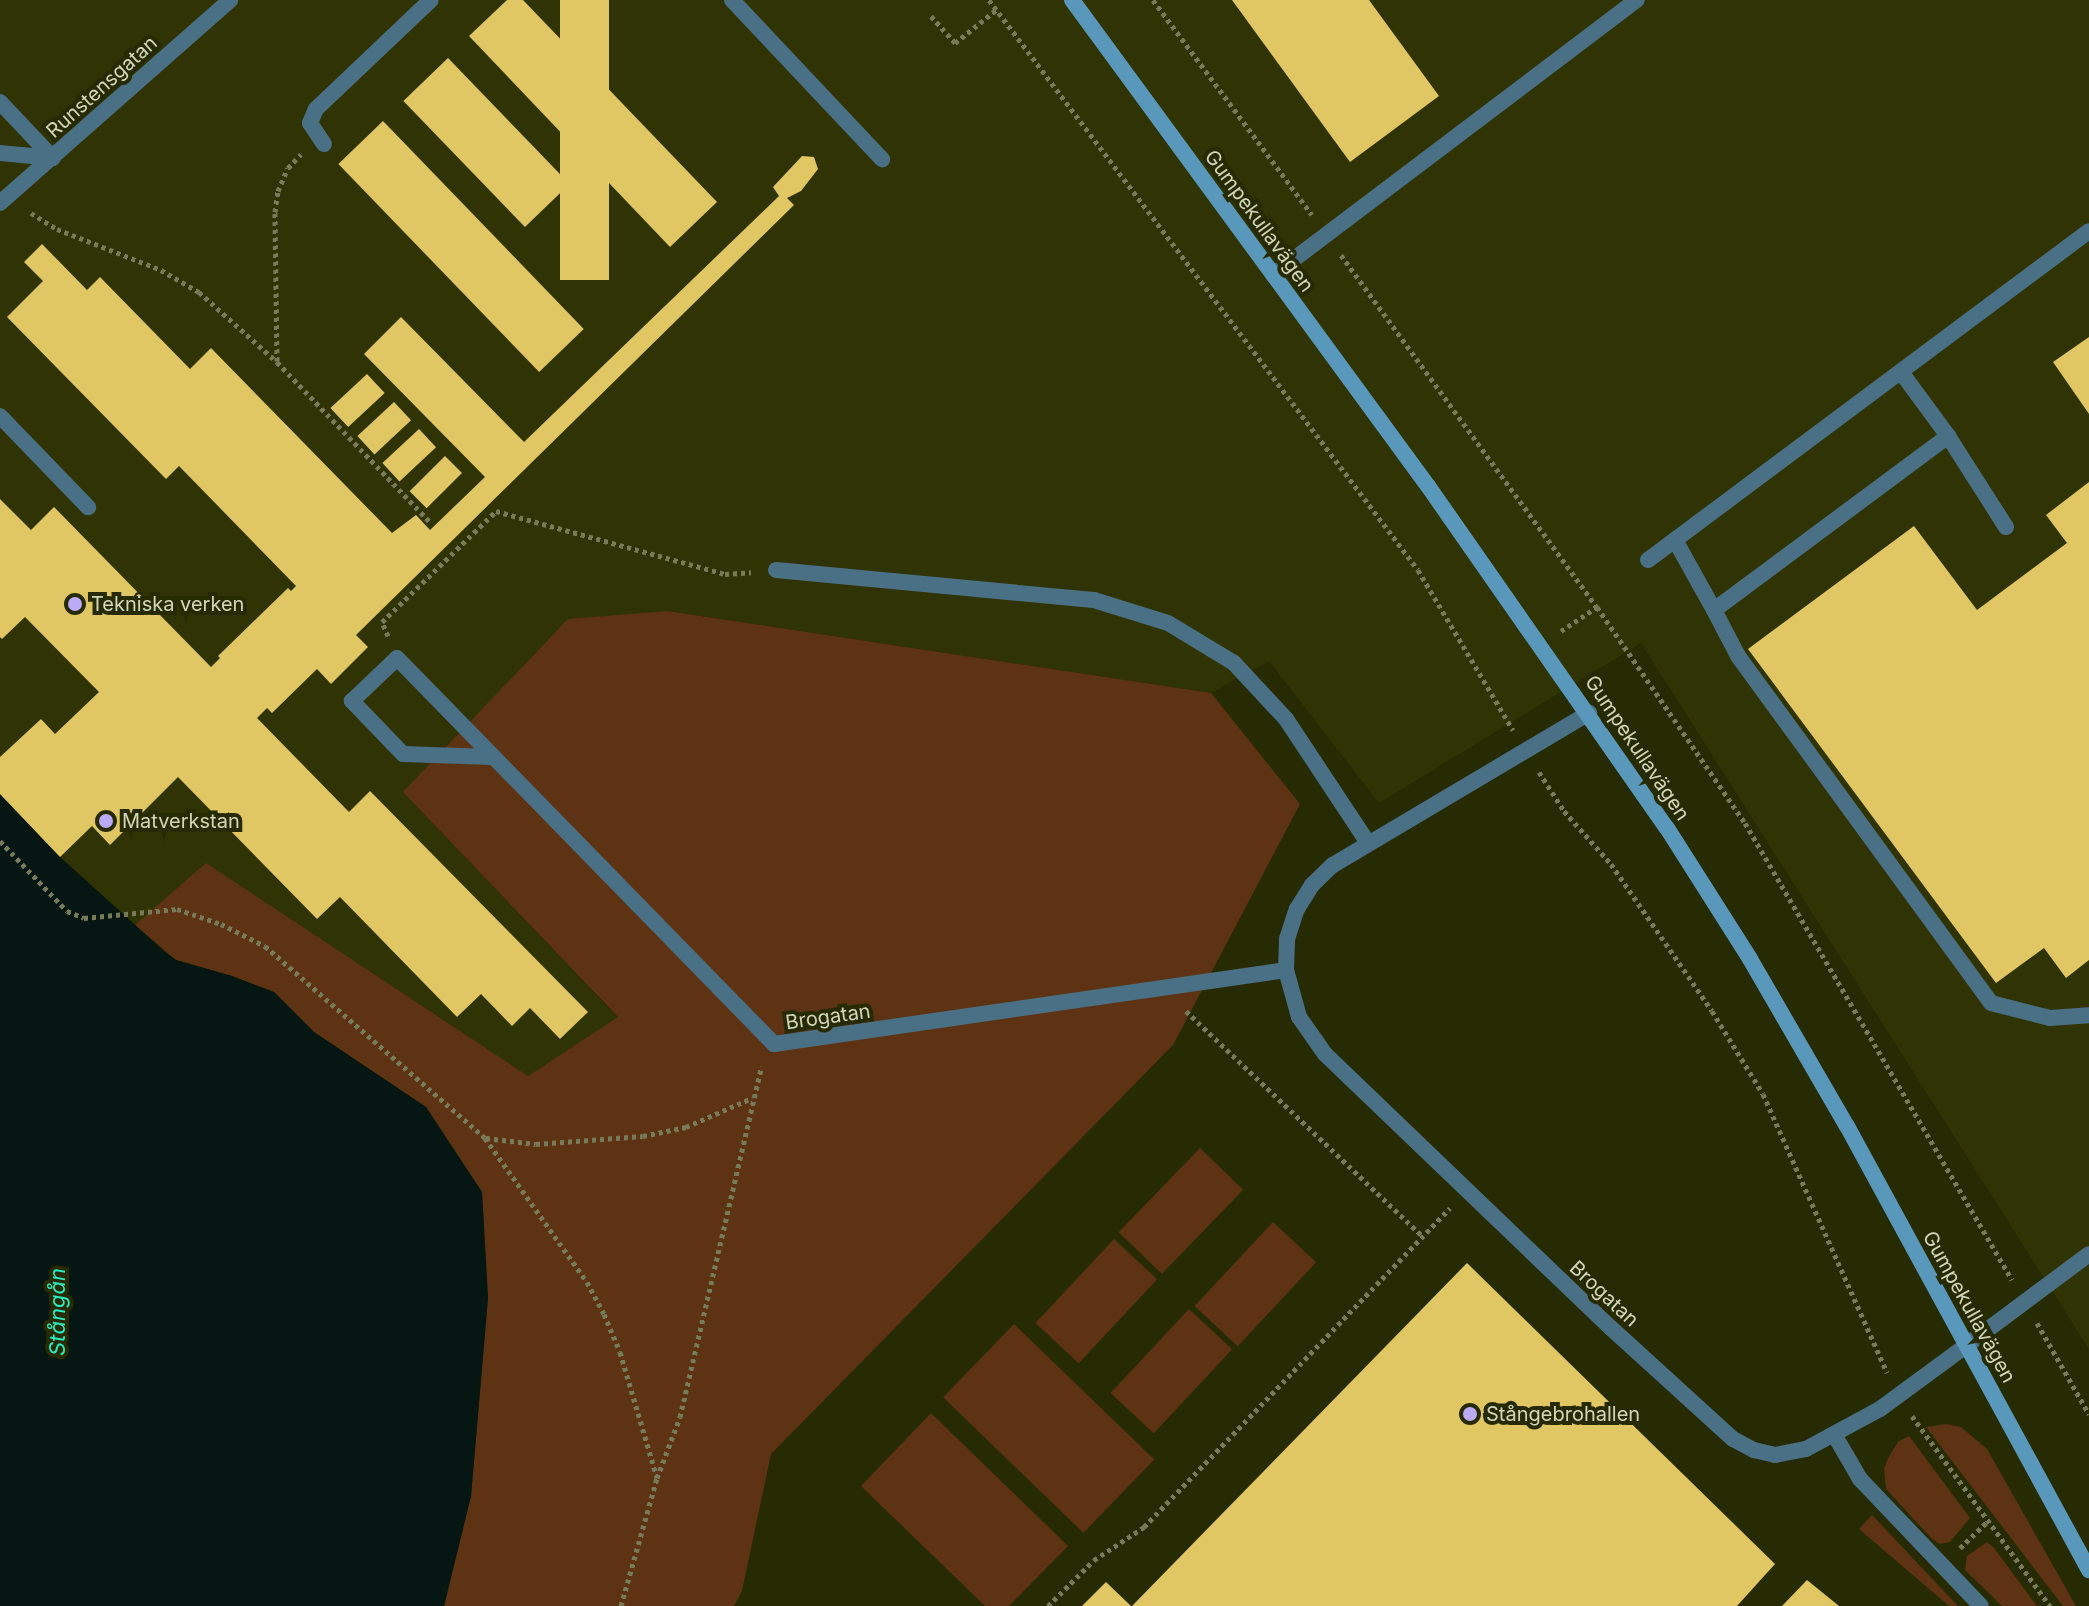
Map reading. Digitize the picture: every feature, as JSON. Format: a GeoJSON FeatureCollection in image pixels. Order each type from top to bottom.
{"type":"FeatureCollection","features":[{"type":"Feature","properties":{"kind":"street","name":"Runstensgatan"},"geometry":{"type":"LineString","coordinates":[[6,198],[230,0]]}},
{"type":"Feature","properties":{"kind":"street"},"geometry":{"type":"LineString","coordinates":[[320,140],[310,123],[316,109],[431,0]]}},
{"type":"Feature","properties":{"kind":"street"},"geometry":{"type":"LineString","coordinates":[[732,0],[882,159]]}},
{"type":"Feature","properties":{"kind":"street","name":"Gumpekullavägen"},"geometry":{"type":"LineString","coordinates":[[1072,0],[1542,645],[1750,959],[1967,1345],[2089,1570]]}},
{"type":"Feature","properties":{"kind":"street"},"geometry":{"type":"LineString","coordinates":[[1273,275],[1637,0]]}},
{"type":"Feature","properties":{"kind":"street"},"geometry":{"type":"LineString","coordinates":[[0,102],[53,158]]}},
{"type":"Feature","properties":{"kind":"street"},"geometry":{"type":"LineString","coordinates":[[0,153],[53,158]]}},
{"type":"Feature","properties":{"kind":"street"},"geometry":{"type":"LineString","coordinates":[[1648,560],[2089,231]]}},
{"type":"Feature","properties":{"kind":"street"},"geometry":{"type":"LineString","coordinates":[[1901,372],[1948,436],[2006,527]]}},
{"type":"Feature","properties":{"kind":"street"},"geometry":{"type":"LineString","coordinates":[[0,416],[88,507]]}},
{"type":"Feature","properties":{"kind":"street"},"geometry":{"type":"LineString","coordinates":[[1714,610],[1948,436]]}},
{"type":"Feature","properties":{"kind":"street"},"geometry":{"type":"LineString","coordinates":[[1675,540],[1738,656],[1991,1003],[2050,1018],[2089,1015]]}},
{"type":"Feature","properties":{"kind":"street"},"geometry":{"type":"LineString","coordinates":[[776,570],[1094,600],[1168,623],[1234,663],[1286,719],[1368,843]]}},
{"type":"Feature","properties":{"kind":"street"},"geometry":{"type":"LineString","coordinates":[[397,658],[352,701],[362,712],[403,754],[491,757]]}},
{"type":"Feature","properties":{"kind":"street","name":"Brogatan"},"geometry":{"type":"LineString","coordinates":[[397,658],[774,1044],[1286,970]]}},
{"type":"Feature","properties":{"kind":"street","name":"Brogatan"},"geometry":{"type":"LineString","coordinates":[[1589,713],[1368,843],[1333,865],[1312,885],[1297,909],[1287,939],[1286,970],[1299,1017],[1310,1035],[1467,1191],[1733,1439],[1754,1450],[1775,1455],[1806,1449],[1835,1436],[1899,1396],[2089,1254]]}},
{"type":"Feature","properties":{"kind":"street"},"geometry":{"type":"LineString","coordinates":[[1835,1436],[1860,1479],[1981,1606]]}},
{"type":"Feature","properties":{"kind":"path"},"geometry":{"type":"LineString","coordinates":[[989,0],[1418,570],[1524,750],[1564,811],[1611,864],[1712,1011],[1763,1094],[1899,1396],[1939,1458],[2050,1606]]}},
{"type":"Feature","properties":{"kind":"path"},"geometry":{"type":"LineString","coordinates":[[1153,0],[1597,607],[1745,823],[2089,1414]]}},
{"type":"Feature","properties":{"kind":"path"},"geometry":{"type":"LineString","coordinates":[[931,16],[955,43],[996,10]]}},
{"type":"Feature","properties":{"kind":"path"},"geometry":{"type":"LineString","coordinates":[[277,362],[278,191],[288,168],[320,140]]}},
{"type":"Feature","properties":{"kind":"path"},"geometry":{"type":"LineString","coordinates":[[6,198],[57,229],[161,270],[199,292],[277,362],[429,521]]}},
{"type":"Feature","properties":{"kind":"path"},"geometry":{"type":"LineString","coordinates":[[397,658],[382,622],[496,511],[725,574],[776,570]]}},
{"type":"Feature","properties":{"kind":"path"},"geometry":{"type":"LineString","coordinates":[[1542,645],[1597,607]]}},
{"type":"Feature","properties":{"kind":"path"},"geometry":{"type":"LineString","coordinates":[[0,841],[67,911],[84,918],[127,911],[177,909],[221,924],[265,946],[485,1138],[578,1269],[604,1314],[620,1352],[657,1478]]}},
{"type":"Feature","properties":{"kind":"path"},"geometry":{"type":"LineString","coordinates":[[1164,990],[1423,1237]]}},
{"type":"Feature","properties":{"kind":"path"},"geometry":{"type":"LineString","coordinates":[[621,1606],[657,1478],[680,1417],[753,1097],[759,1074],[774,1044]]}},
{"type":"Feature","properties":{"kind":"path"},"geometry":{"type":"LineString","coordinates":[[485,1138],[536,1144],[643,1136],[686,1127],[753,1097]]}},
{"type":"Feature","properties":{"kind":"path"},"geometry":{"type":"LineString","coordinates":[[1048,1606],[1094,1560],[1144,1527],[1467,1191]]}},
{"type":"Feature","properties":{"kind":"path"},"geometry":{"type":"LineString","coordinates":[[1941,1566],[1988,1521]]}},
{"type":"Feature","properties":{"kind":"shaded area"},"geometry":{"type":"Polygon","coordinates":[[[0,0],[2089,0],[2089,1349],[1641,643],[1379,803],[1269,661],[1211,693],[667,611],[403,792],[618,1018],[528,1076],[206,864],[135,925],[60,857],[0,794],[0,0]]]}},
{"type":"Feature","properties":{"kind":"shaded area"},"geometry":{"type":"Polygon","coordinates":[[[667,611],[1211,693],[1300,804],[1173,1045],[771,1454],[742,1591],[734,1606],[444,1606],[471,1496],[488,1298],[482,1192],[426,1107],[314,1032],[274,992],[176,960],[135,925],[206,863],[528,1076],[618,1017],[403,792],[568,619],[667,611]]]}},
{"type":"Feature","properties":{"kind":"shaded area"},"geometry":{"type":"Polygon","coordinates":[[[1200,1148],[1243,1190],[1162,1274],[1119,1232],[1200,1148]]]}},
{"type":"Feature","properties":{"kind":"shaded area"},"geometry":{"type":"Polygon","coordinates":[[[1273,1222],[1316,1262],[1238,1346],[1195,1306],[1273,1222]]]}},
{"type":"Feature","properties":{"kind":"shaded area"},"geometry":{"type":"Polygon","coordinates":[[[1114,1239],[1157,1279],[1079,1363],[1036,1323],[1114,1239]]]}},
{"type":"Feature","properties":{"kind":"shaded area"},"geometry":{"type":"Polygon","coordinates":[[[1189,1309],[1232,1349],[1154,1433],[1111,1393],[1189,1309]]]}},
{"type":"Feature","properties":{"kind":"shaded area"},"geometry":{"type":"Polygon","coordinates":[[[1014,1324],[1154,1459],[1083,1533],[943,1397],[1014,1324]]]}},
{"type":"Feature","properties":{"kind":"shaded area"},"geometry":{"type":"Polygon","coordinates":[[[931,1413],[1068,1546],[1009,1606],[985,1606],[861,1486],[931,1413]]]}},
{"type":"Feature","properties":{"kind":"shaded area"},"geometry":{"type":"Polygon","coordinates":[[[1946,1424],[1961,1427],[1987,1449],[2076,1606],[2063,1606],[1926,1427],[1946,1424]]]}},
{"type":"Feature","properties":{"kind":"shaded area"},"geometry":{"type":"Polygon","coordinates":[[[1909,1436],[1970,1518],[1950,1542],[1940,1544],[1932,1539],[1886,1489],[1884,1469],[1888,1458],[1898,1442],[1909,1436]]]}},
{"type":"Feature","properties":{"kind":"shaded area"},"geometry":{"type":"Polygon","coordinates":[[[1872,1515],[1958,1606],[1949,1606],[1859,1529],[1872,1515]]]}},
{"type":"Feature","properties":{"kind":"shaded area"},"geometry":{"type":"Polygon","coordinates":[[[1987,1542],[2037,1606],[2002,1606],[1965,1570],[1967,1556],[1987,1542]]]}},
{"type":"Feature","properties":{"kind":"water","name":"Stångån"},"geometry":{"type":"Polygon","coordinates":[[[0,794],[60,857],[165,952],[176,960],[274,992],[314,1032],[426,1107],[482,1192],[488,1298],[471,1496],[444,1606],[0,1606],[0,794]]]}},
{"type":"Feature","properties":{"kind":"building"},"geometry":{"type":"Polygon","coordinates":[[[507,0],[523,0],[717,202],[670,247],[469,36],[507,0]]]}},
{"type":"Feature","properties":{"kind":"building"},"geometry":{"type":"Polygon","coordinates":[[[560,0],[609,0],[609,280],[560,280],[560,0]]]}},
{"type":"Feature","properties":{"kind":"building"},"geometry":{"type":"Polygon","coordinates":[[[1232,0],[1369,0],[1439,96],[1350,162],[1232,0]]]}},
{"type":"Feature","properties":{"kind":"building"},"geometry":{"type":"Polygon","coordinates":[[[448,58],[570,184],[525,227],[403,101],[448,58]]]}},
{"type":"Feature","properties":{"kind":"building"},"geometry":{"type":"Polygon","coordinates":[[[383,121],[584,329],[539,372],[338,164],[383,121]]]}},
{"type":"Feature","properties":{"kind":"building","name":"Tekniska verken"},"geometry":{"type":"Polygon","coordinates":[[[802,156],[814,157],[818,169],[801,191],[787,198],[794,205],[356,635],[368,647],[331,684],[317,669],[272,713],[267,708],[257,718],[349,812],[370,791],[588,1012],[560,1039],[530,1008],[512,1026],[481,994],[457,1017],[340,897],[317,919],[178,777],[110,845],[92,826],[60,857],[0,794],[0,757],[41,719],[55,734],[99,692],[25,617],[2,639],[0,637],[0,499],[31,530],[54,507],[211,667],[220,658],[218,656],[288,588],[291,591],[296,586],[179,466],[166,479],[7,317],[43,281],[24,262],[42,244],[87,290],[100,277],[190,369],[211,348],[392,533],[416,515],[430,530],[485,477],[364,354],[401,317],[524,442],[779,196],[773,187],[802,156]]]}},
{"type":"Feature","properties":{"kind":"building"},"geometry":{"type":"Polygon","coordinates":[[[2089,337],[2089,414],[2053,362],[2089,337]]]}},
{"type":"Feature","properties":{"kind":"building"},"geometry":{"type":"Polygon","coordinates":[[[367,374],[385,393],[348,427],[330,408],[367,374]]]}},
{"type":"Feature","properties":{"kind":"building"},"geometry":{"type":"Polygon","coordinates":[[[394,402],[411,420],[374,454],[357,436],[394,402]]]}},
{"type":"Feature","properties":{"kind":"building"},"geometry":{"type":"Polygon","coordinates":[[[419,429],[436,447],[399,481],[382,463],[419,429]]]}},
{"type":"Feature","properties":{"kind":"building"},"geometry":{"type":"Polygon","coordinates":[[[445,456],[462,473],[427,508],[410,491],[445,456]]]}},
{"type":"Feature","properties":{"kind":"building"},"geometry":{"type":"Polygon","coordinates":[[[2089,482],[2089,960],[2066,978],[2044,948],[1996,983],[1748,649],[1914,526],[1977,610],[2067,543],[2046,515],[2089,482]]]}},
{"type":"Feature","properties":{"kind":"building","name":"Stångebrohallen"},"geometry":{"type":"Polygon","coordinates":[[[1467,1263],[1775,1564],[1737,1606],[1132,1606],[1467,1263]]]}},
{"type":"Feature","properties":{"kind":"building"},"geometry":{"type":"Polygon","coordinates":[[[1807,1580],[1839,1606],[1782,1606],[1807,1580]]]}},
{"type":"Feature","properties":{"kind":"building"},"geometry":{"type":"Polygon","coordinates":[[[1106,1582],[1131,1606],[1082,1606],[1106,1582]]]}},
{"type":"Feature","properties":{"kind":"place","name":"Tekniska verken"},"geometry":{"type":"Point","coordinates":[75,604]}},
{"type":"Feature","properties":{"kind":"place","name":"Matverkstan"},"geometry":{"type":"Point","coordinates":[106,821]}},
{"type":"Feature","properties":{"kind":"place","name":"Stångebrohallen"},"geometry":{"type":"Point","coordinates":[1470,1414]}}]}
